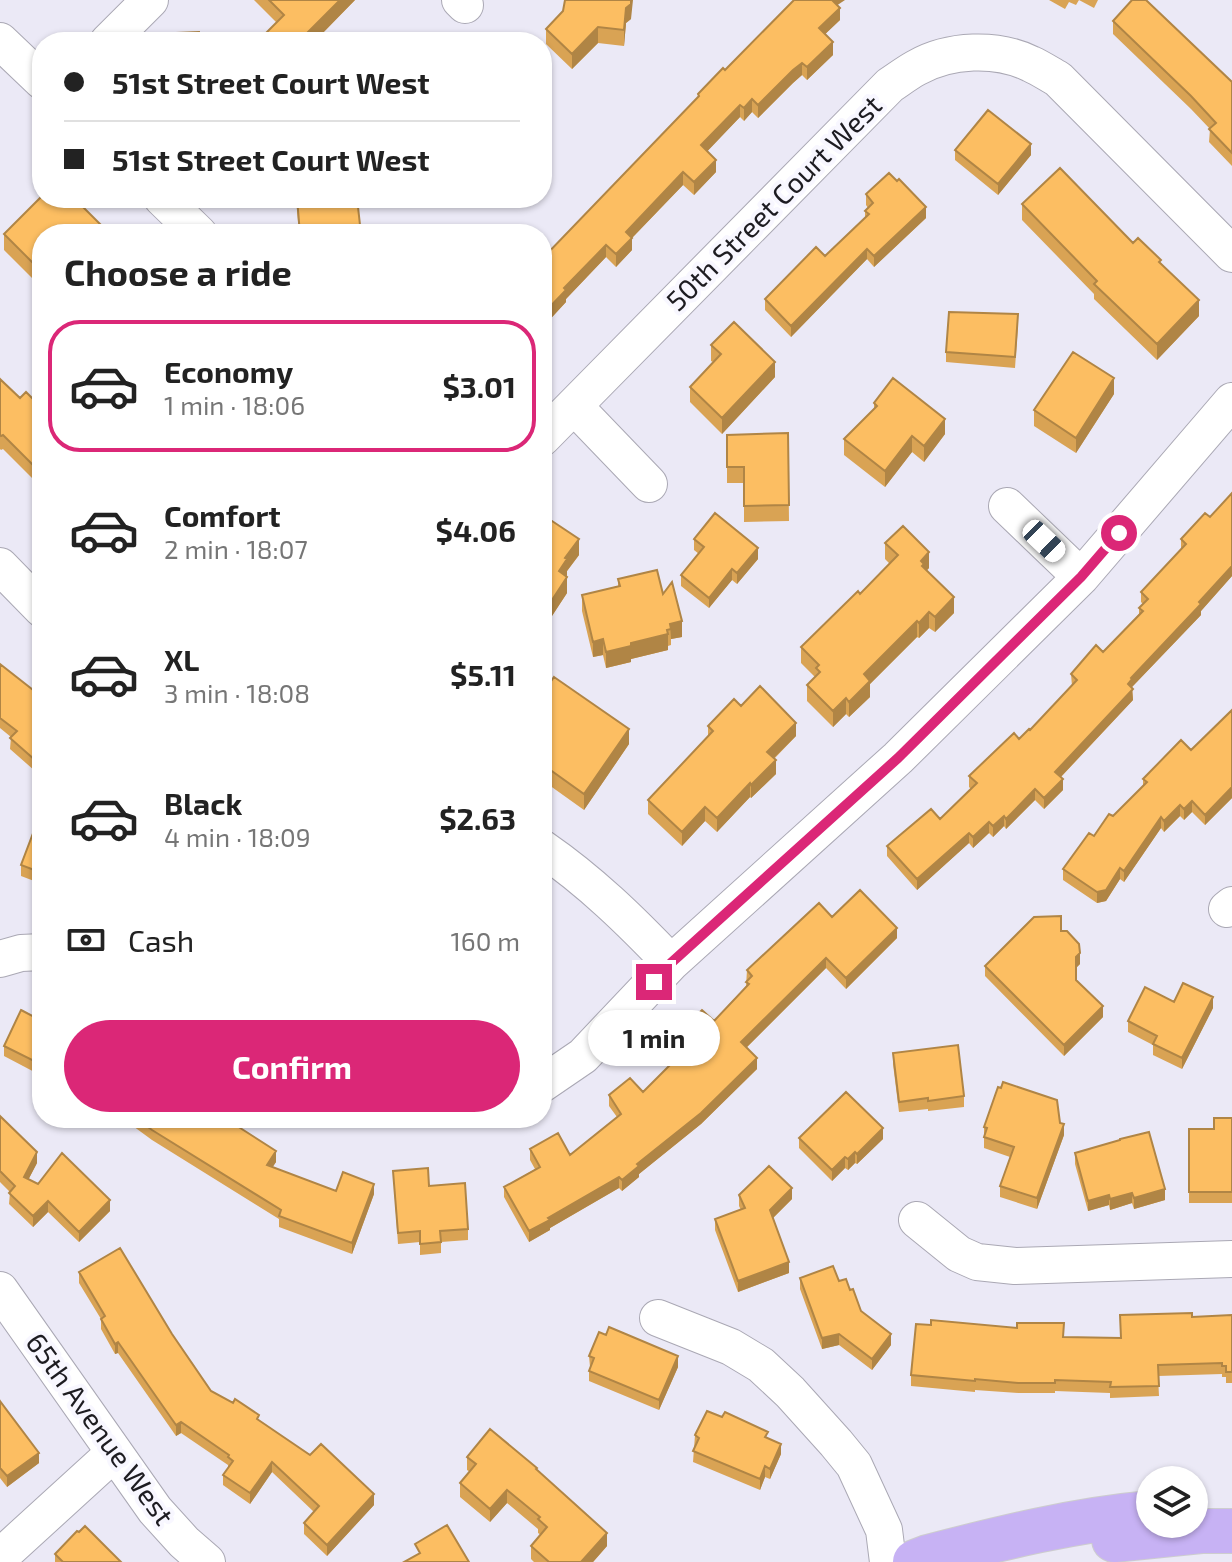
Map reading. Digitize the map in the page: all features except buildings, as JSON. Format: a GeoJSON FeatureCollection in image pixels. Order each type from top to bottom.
{"type":"FeatureCollection","features":[{"type":"Feature","properties":{"kind":"main road"},"geometry":{"type":"LineString","coordinates":[[1208,1510],[1232,1509]]}},
{"type":"Feature","properties":{"kind":"main road"},"geometry":{"type":"LineString","coordinates":[[915,1562],[1026,1532],[1136,1515]]}},
{"type":"Feature","properties":{"kind":"main road"},"geometry":{"type":"LineString","coordinates":[[998,1562],[1131,1537],[1232,1531]]}},
{"type":"Feature","properties":{"kind":"street"},"geometry":{"type":"LineString","coordinates":[[118,32],[150,0]]}},
{"type":"Feature","properties":{"kind":"street"},"geometry":{"type":"LineString","coordinates":[[0,41],[32,71]]}},
{"type":"Feature","properties":{"kind":"street","name":"50th Street Court West"},"geometry":{"type":"LineString","coordinates":[[552,428],[890,85],[918,66],[950,55],[1002,55],[1028,62],[1058,79],[1232,254]]}},
{"type":"Feature","properties":{"kind":"street"},"geometry":{"type":"LineString","coordinates":[[172,208],[189,224]]}},
{"type":"Feature","properties":{"kind":"street"},"geometry":{"type":"LineString","coordinates":[[552,1077],[583,1056],[671,963],[898,758],[1081,577],[1232,401]]}},
{"type":"Feature","properties":{"kind":"street"},"geometry":{"type":"LineString","coordinates":[[574,406],[649,484]]}},
{"type":"Feature","properties":{"kind":"street"},"geometry":{"type":"LineString","coordinates":[[1007,506],[1081,577]]}},
{"type":"Feature","properties":{"kind":"street"},"geometry":{"type":"LineString","coordinates":[[0,566],[32,599]]}},
{"type":"Feature","properties":{"kind":"street"},"geometry":{"type":"LineString","coordinates":[[552,856],[629,919],[671,963]]}},
{"type":"Feature","properties":{"kind":"street"},"geometry":{"type":"LineString","coordinates":[[0,959],[32,952]]}},
{"type":"Feature","properties":{"kind":"street"},"geometry":{"type":"LineString","coordinates":[[917,1220],[959,1254],[977,1262],[1015,1266],[1232,1259]]}},
{"type":"Feature","properties":{"kind":"street","name":"65th Avenue West"},"geometry":{"type":"LineString","coordinates":[[0,1290],[155,1510],[207,1562]]}},
{"type":"Feature","properties":{"kind":"street"},"geometry":{"type":"LineString","coordinates":[[658,1318],[731,1347],[761,1365],[790,1392],[854,1465],[884,1530],[888,1562]]}},
{"type":"Feature","properties":{"kind":"street"},"geometry":{"type":"LineString","coordinates":[[0,1557],[114,1453]]}},
{"type":"Feature","properties":{"kind":"route"},"geometry":{"type":"LineString","coordinates":[[654,982],[671,963],[898,758],[1081,577],[1119,533]]}}]}
